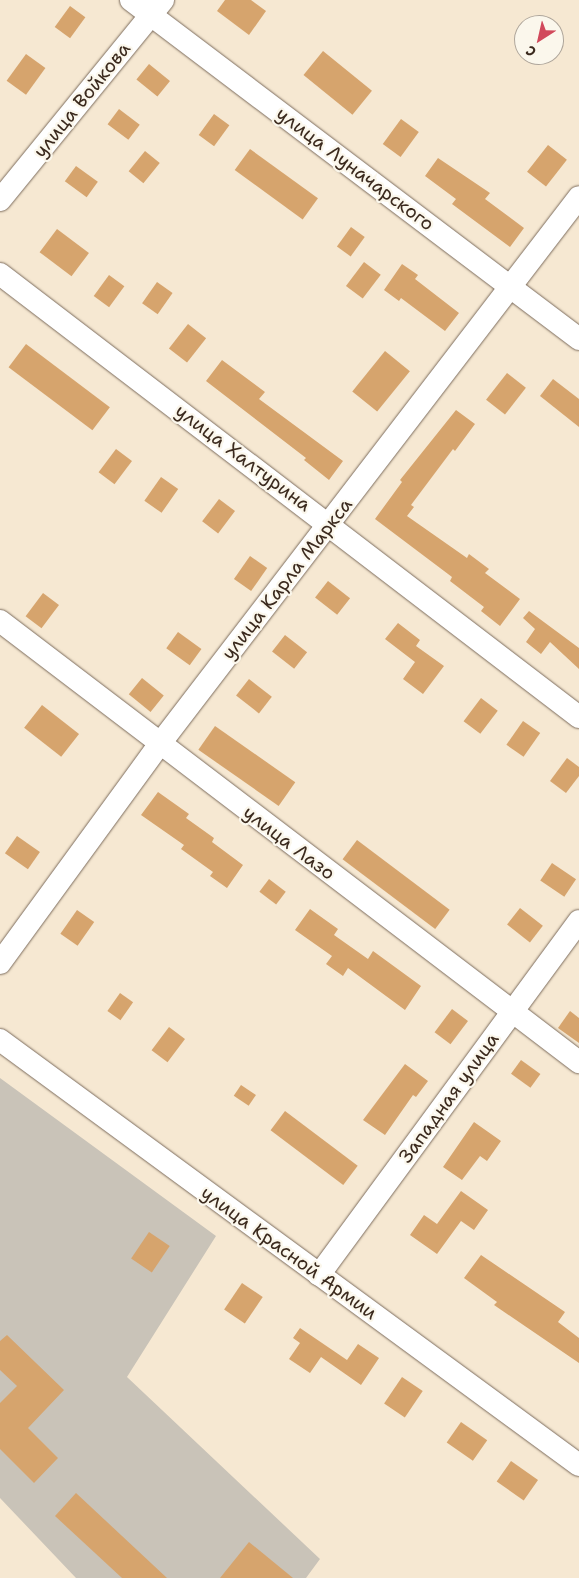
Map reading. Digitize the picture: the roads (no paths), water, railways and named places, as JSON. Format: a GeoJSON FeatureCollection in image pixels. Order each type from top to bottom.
{"type":"FeatureCollection","features":[{"type":"Feature","properties":{"kind":"street","name":"улица Луначарского"},"geometry":{"type":"LineString","coordinates":[[131,0],[157,8],[579,339]]}},
{"type":"Feature","properties":{"kind":"street","name":"улица Войкова"},"geometry":{"type":"LineString","coordinates":[[0,200],[157,8]]}},
{"type":"Feature","properties":{"kind":"street","name":"улица Карла Маркса"},"geometry":{"type":"LineString","coordinates":[[0,963],[159,745],[579,197]]}},
{"type":"Feature","properties":{"kind":"street","name":"улица Халтурина"},"geometry":{"type":"LineString","coordinates":[[0,274],[330,524],[579,717]]}},
{"type":"Feature","properties":{"kind":"street","name":"улица Лазо"},"geometry":{"type":"LineString","coordinates":[[0,621],[159,745],[579,1062]]}},
{"type":"Feature","properties":{"kind":"street","name":"Западная улица"},"geometry":{"type":"LineString","coordinates":[[320,1275],[579,920]]}},
{"type":"Feature","properties":{"kind":"street","name":"улица Красной Армии"},"geometry":{"type":"LineString","coordinates":[[0,1040],[579,1465]]}}]}
